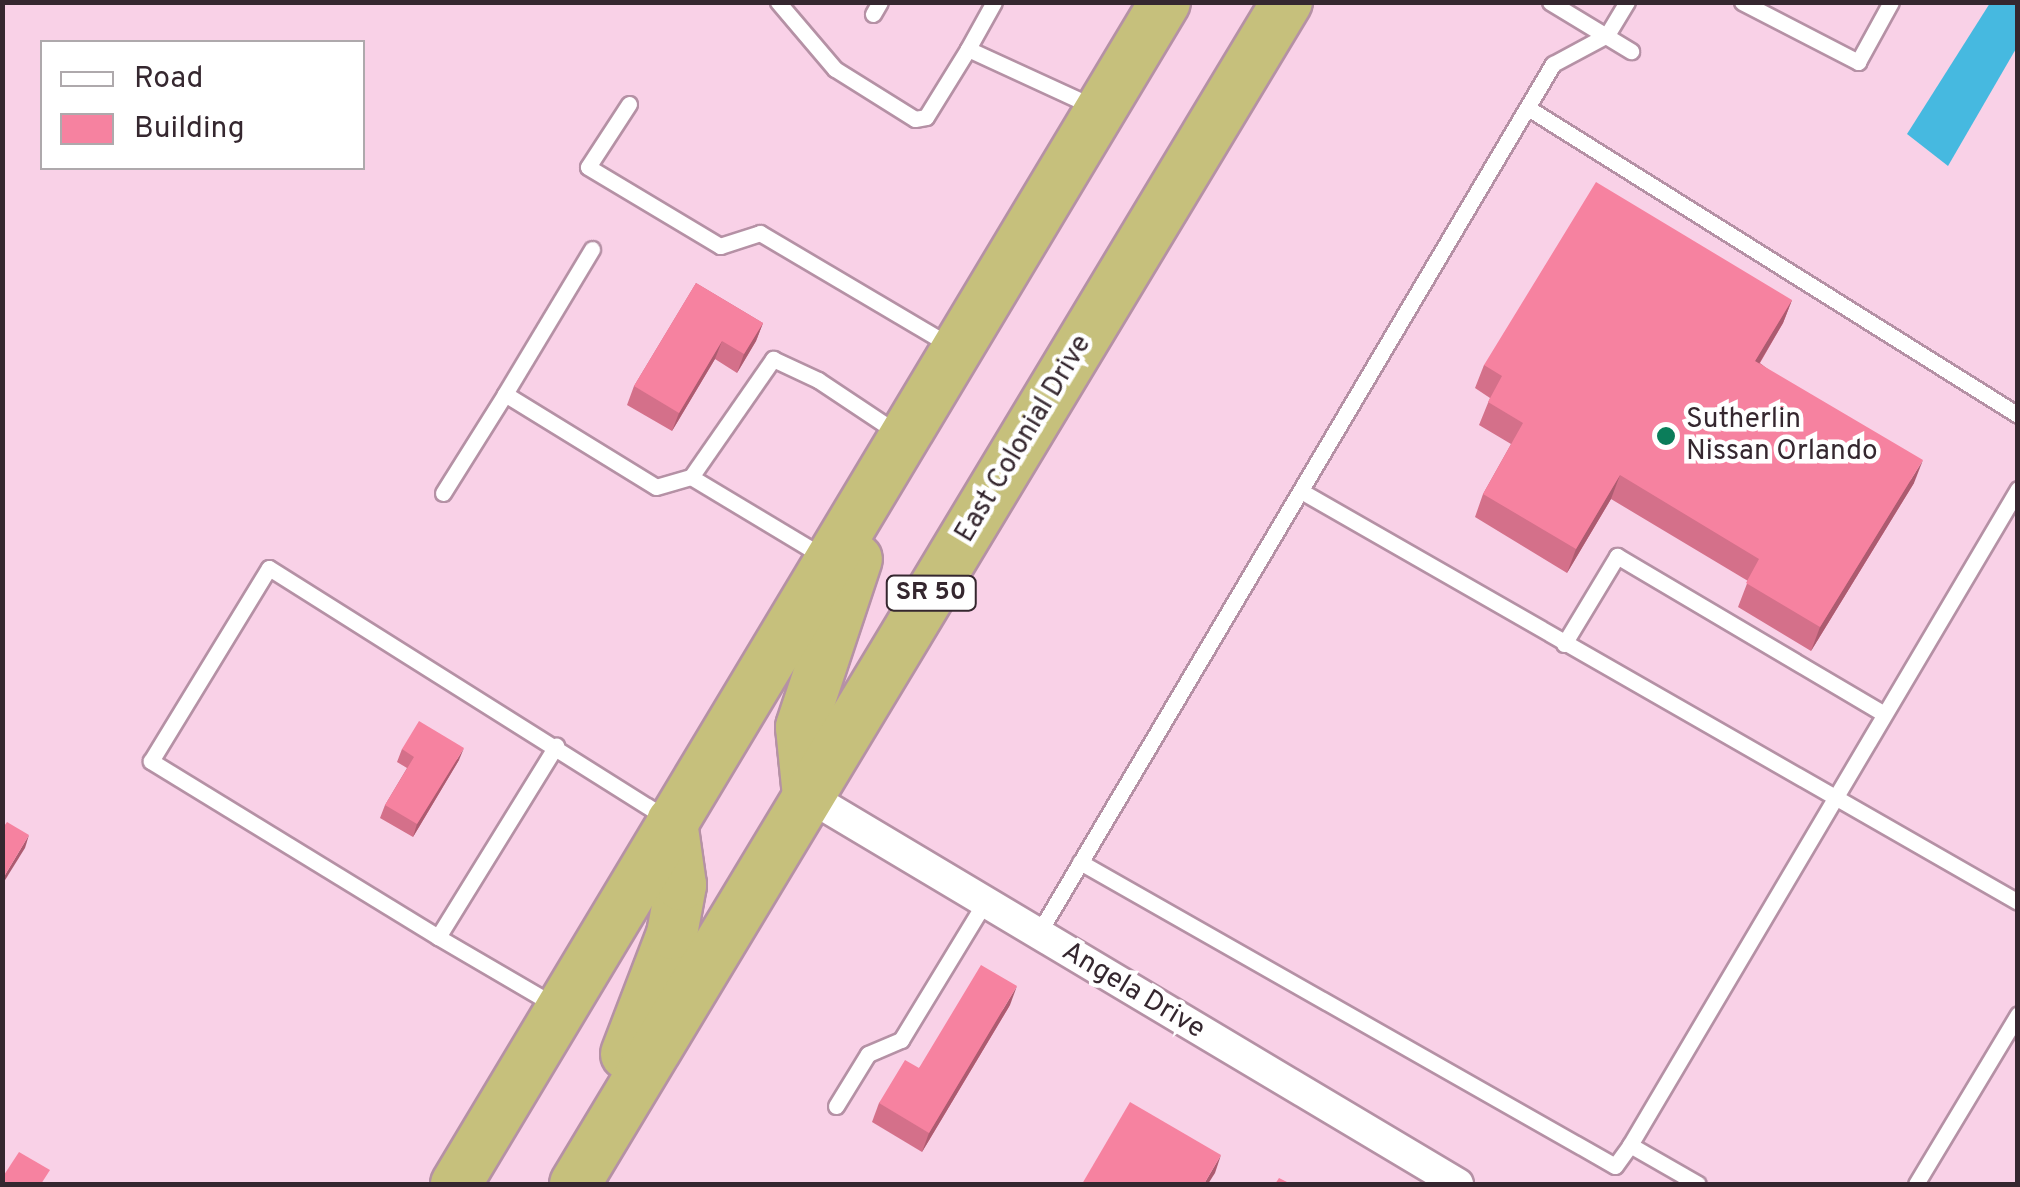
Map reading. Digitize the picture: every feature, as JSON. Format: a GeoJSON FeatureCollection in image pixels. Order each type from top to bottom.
{"type":"FeatureCollection","features":[{"type":"Feature","properties":{"kind":"highway"},"geometry":{"type":"LineString","coordinates":[[456,1184],[1165,2]]}},
{"type":"Feature","properties":{"kind":"highway","name":"East Colonial Drive"},"geometry":{"type":"LineString","coordinates":[[575,1184],[1287,2]]}},
{"type":"Feature","properties":{"kind":"highway"},"geometry":{"type":"LineString","coordinates":[[808,796],[801,728],[814,680],[903,437]]}},
{"type":"Feature","properties":{"kind":"highway"},"geometry":{"type":"LineString","coordinates":[[575,1184],[672,934],[681,885],[672,822]]}},
{"type":"Feature","properties":{"kind":"street","name":"Angela Drive"},"geometry":{"type":"LineString","coordinates":[[808,796],[1458,1184]]}},
{"type":"Feature","properties":{"kind":"lane"},"geometry":{"type":"LineString","coordinates":[[778,2],[835,70],[915,119],[926,117],[994,2]]}},
{"type":"Feature","properties":{"kind":"lane"},"geometry":{"type":"LineString","coordinates":[[1550,2],[1632,51]]}},
{"type":"Feature","properties":{"kind":"lane"},"geometry":{"type":"LineString","coordinates":[[1038,934],[1553,64],[1607,35],[1627,2]]}},
{"type":"Feature","properties":{"kind":"lane"},"geometry":{"type":"LineString","coordinates":[[1742,2],[1858,62],[1891,2]]}},
{"type":"Feature","properties":{"kind":"lane"},"geometry":{"type":"LineString","coordinates":[[968,49],[1100,110]]}},
{"type":"Feature","properties":{"kind":"lane"},"geometry":{"type":"LineString","coordinates":[[628,104],[588,168],[720,246],[760,233],[956,349]]}},
{"type":"Feature","properties":{"kind":"lane"},"geometry":{"type":"LineString","coordinates":[[1528,108],[2018,415]]}},
{"type":"Feature","properties":{"kind":"lane"},"geometry":{"type":"LineString","coordinates":[[443,493],[592,249]]}},
{"type":"Feature","properties":{"kind":"lane"},"geometry":{"type":"LineString","coordinates":[[505,394],[656,487],[691,476],[773,359],[818,380],[903,437]]}},
{"type":"Feature","properties":{"kind":"lane"},"geometry":{"type":"LineString","coordinates":[[691,476],[830,560]]}},
{"type":"Feature","properties":{"kind":"lane"},"geometry":{"type":"LineString","coordinates":[[1080,862],[1616,1166],[2018,489]]}},
{"type":"Feature","properties":{"kind":"lane"},"geometry":{"type":"LineString","coordinates":[[1301,490],[1834,800],[2018,902]]}},
{"type":"Feature","properties":{"kind":"lane"},"geometry":{"type":"LineString","coordinates":[[1564,644],[1617,556],[1884,714]]}},
{"type":"Feature","properties":{"kind":"lane"},"geometry":{"type":"LineString","coordinates":[[560,1009],[151,760],[160,744],[269,568],[672,822]]}},
{"type":"Feature","properties":{"kind":"lane"},"geometry":{"type":"LineString","coordinates":[[438,937],[556,746]]}},
{"type":"Feature","properties":{"kind":"lane"},"geometry":{"type":"LineString","coordinates":[[836,1106],[868,1054],[902,1040],[986,902]]}},
{"type":"Feature","properties":{"kind":"lane"},"geometry":{"type":"LineString","coordinates":[[1916,1184],[2018,1014]]}},
{"type":"Feature","properties":{"kind":"lane"},"geometry":{"type":"LineString","coordinates":[[1630,1145],[1698,1184]]}},
{"type":"Feature","properties":{"kind":"water"},"geometry":{"type":"Polygon","coordinates":[[[1990,3],[2017,3],[2017,47],[1948,166],[1907,134],[1990,3]]]}},
{"type":"Feature","properties":{"kind":"building","name":"Sutherlin Nissan Orlando"},"geometry":{"type":"Polygon","coordinates":[[[1596,182],[1792,300],[1755,361],[1923,460],[1820,627],[1746,583],[1759,559],[1620,475],[1576,549],[1483,494],[1523,423],[1488,402],[1502,376],[1484,365],[1596,182]]]}},
{"type":"Feature","properties":{"kind":"building"},"geometry":{"type":"Polygon","coordinates":[[[696,283],[763,323],[744,354],[722,341],[679,413],[634,386],[696,283]]]}},
{"type":"Feature","properties":{"kind":"building"},"geometry":{"type":"Polygon","coordinates":[[[419,721],[464,748],[417,824],[385,805],[414,757],[402,749],[419,721]]]}},
{"type":"Feature","properties":{"kind":"building"},"geometry":{"type":"Polygon","coordinates":[[[7,822],[29,835],[2,880],[2,829],[7,822]]]}},
{"type":"Feature","properties":{"kind":"building"},"geometry":{"type":"Polygon","coordinates":[[[981,965],[1017,986],[929,1133],[879,1103],[905,1060],[919,1068],[981,965]]]}},
{"type":"Feature","properties":{"kind":"building"},"geometry":{"type":"Polygon","coordinates":[[[1130,1102],[1221,1155],[1204,1184],[1082,1184],[1130,1102]]]}},
{"type":"Feature","properties":{"kind":"building"},"geometry":{"type":"Polygon","coordinates":[[[19,1152],[50,1170],[41,1184],[2,1184],[19,1152]]]}},
{"type":"Feature","properties":{"kind":"place","name":"Sutherlin Nissan Orlando"},"geometry":{"type":"Point","coordinates":[1666,436]}}]}
